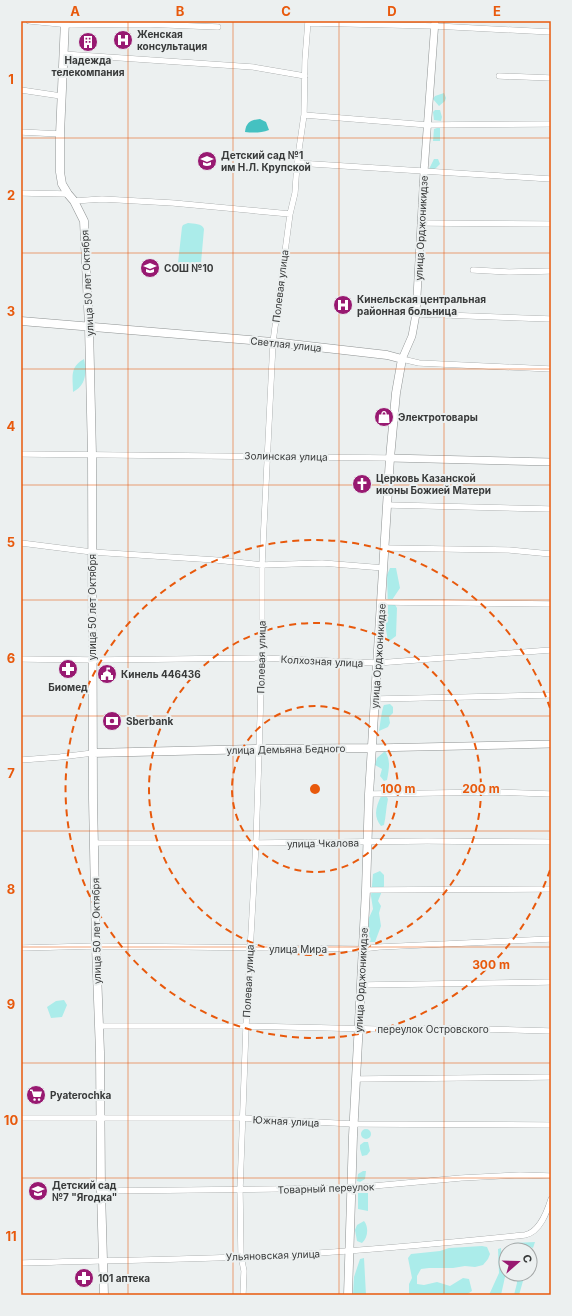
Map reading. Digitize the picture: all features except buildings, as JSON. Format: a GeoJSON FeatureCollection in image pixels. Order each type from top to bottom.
{"type":"FeatureCollection","features":[{"type":"Feature","properties":{"kind":"main road","name":"улица 50 лет Октября"},"geometry":{"type":"LineString","coordinates":[[65,22],[60,134],[60,172],[62,184],[81,213],[84,225],[89,326],[92,455],[93,753],[104,1295]]}},
{"type":"Feature","properties":{"kind":"main road","name":"Светлая улица"},"geometry":{"type":"LineString","coordinates":[[21,321],[273,342],[387,355],[402,359]]}},
{"type":"Feature","properties":{"kind":"main road","name":"улица Орджоникидзе"},"geometry":{"type":"LineString","coordinates":[[348,1295],[351,1188],[366,890],[369,794],[390,458],[396,393],[402,359]]}},
{"type":"Feature","properties":{"kind":"main road","name":"улица Демьяна Бедного"},"geometry":{"type":"LineString","coordinates":[[93,753],[372,748]]}},
{"type":"Feature","properties":{"kind":"street"},"geometry":{"type":"LineString","coordinates":[[29,21],[218,27]]}},
{"type":"Feature","properties":{"kind":"street"},"geometry":{"type":"LineString","coordinates":[[308,22],[435,23],[551,32]]}},
{"type":"Feature","properties":{"kind":"street","name":"Полевая улица"},"geometry":{"type":"LineString","coordinates":[[244,1295],[244,1271],[241,1256],[240,1190],[242,1118],[256,843],[262,658],[262,566],[273,342],[290,214],[295,193],[297,163],[304,115],[308,22]]}},
{"type":"Feature","properties":{"kind":"street","name":"улица Орджоникидзе"},"geometry":{"type":"LineString","coordinates":[[402,359],[412,336],[416,314],[424,172],[435,23]]}},
{"type":"Feature","properties":{"kind":"street"},"geometry":{"type":"LineString","coordinates":[[63,54],[253,67],[305,76]]}},
{"type":"Feature","properties":{"kind":"street"},"geometry":{"type":"LineString","coordinates":[[499,76],[551,78]]}},
{"type":"Feature","properties":{"kind":"street"},"geometry":{"type":"LineString","coordinates":[[21,90],[62,96]]}},
{"type":"Feature","properties":{"kind":"street"},"geometry":{"type":"LineString","coordinates":[[304,115],[428,125],[551,124]]}},
{"type":"Feature","properties":{"kind":"street"},"geometry":{"type":"LineString","coordinates":[[21,132],[60,134]]}},
{"type":"Feature","properties":{"kind":"street"},"geometry":{"type":"LineString","coordinates":[[297,163],[424,172],[479,173],[551,179]]}},
{"type":"Feature","properties":{"kind":"street"},"geometry":{"type":"LineString","coordinates":[[21,193],[68,194]]}},
{"type":"Feature","properties":{"kind":"street"},"geometry":{"type":"LineString","coordinates":[[74,201],[102,200],[173,203],[290,214]]}},
{"type":"Feature","properties":{"kind":"street"},"geometry":{"type":"LineString","coordinates":[[421,223],[551,224]]}},
{"type":"Feature","properties":{"kind":"street"},"geometry":{"type":"LineString","coordinates":[[473,270],[509,272],[551,271]]}},
{"type":"Feature","properties":{"kind":"street"},"geometry":{"type":"LineString","coordinates":[[416,314],[551,319]]}},
{"type":"Feature","properties":{"kind":"street","name":"Светлая улица"},"geometry":{"type":"LineString","coordinates":[[402,359],[419,363],[551,369]]}},
{"type":"Feature","properties":{"kind":"street","name":"Золинская улица"},"geometry":{"type":"LineString","coordinates":[[21,454],[268,456],[551,462]]}},
{"type":"Feature","properties":{"kind":"street"},"geometry":{"type":"LineString","coordinates":[[387,505],[551,509]]}},
{"type":"Feature","properties":{"kind":"street"},"geometry":{"type":"LineString","coordinates":[[21,543],[92,552],[216,560],[262,566],[322,563],[384,568]]}},
{"type":"Feature","properties":{"kind":"street"},"geometry":{"type":"LineString","coordinates":[[385,548],[509,550],[551,554]]}},
{"type":"Feature","properties":{"kind":"street"},"geometry":{"type":"LineString","coordinates":[[382,602],[551,604]]}},
{"type":"Feature","properties":{"kind":"street","name":"Колхозная улица"},"geometry":{"type":"LineString","coordinates":[[21,659],[92,660],[262,658],[378,663],[551,650]]}},
{"type":"Feature","properties":{"kind":"street"},"geometry":{"type":"LineString","coordinates":[[376,698],[551,695]]}},
{"type":"Feature","properties":{"kind":"street","name":"улица Демьяна Бедного"},"geometry":{"type":"LineString","coordinates":[[372,748],[551,744]]}},
{"type":"Feature","properties":{"kind":"street","name":"улица Демьяна Бедного"},"geometry":{"type":"LineString","coordinates":[[21,760],[93,753]]}},
{"type":"Feature","properties":{"kind":"street"},"geometry":{"type":"LineString","coordinates":[[369,794],[498,792],[551,794]]}},
{"type":"Feature","properties":{"kind":"street","name":"улица Чкалова"},"geometry":{"type":"LineString","coordinates":[[95,843],[551,842]]}},
{"type":"Feature","properties":{"kind":"street"},"geometry":{"type":"LineString","coordinates":[[366,890],[551,889]]}},
{"type":"Feature","properties":{"kind":"street","name":"улица Мира"},"geometry":{"type":"LineString","coordinates":[[21,948],[96,946],[362,950],[378,947],[551,939]]}},
{"type":"Feature","properties":{"kind":"street"},"geometry":{"type":"LineString","coordinates":[[361,985],[551,982]]}},
{"type":"Feature","properties":{"kind":"street","name":"переулок Островского"},"geometry":{"type":"LineString","coordinates":[[99,1026],[246,1026],[359,1029],[442,1028],[551,1031]]}},
{"type":"Feature","properties":{"kind":"street"},"geometry":{"type":"LineString","coordinates":[[356,1078],[551,1077]]}},
{"type":"Feature","properties":{"kind":"street","name":"Южная улица"},"geometry":{"type":"LineString","coordinates":[[21,1118],[242,1118],[354,1124],[551,1125]]}},
{"type":"Feature","properties":{"kind":"street","name":"Товарный переулок"},"geometry":{"type":"LineString","coordinates":[[101,1191],[351,1188],[461,1178],[520,1175],[551,1176]]}},
{"type":"Feature","properties":{"kind":"street","name":"Ульяновская улица"},"geometry":{"type":"LineString","coordinates":[[21,1263],[349,1251],[412,1247],[525,1235],[532,1232],[538,1226],[548,1209],[551,1199]]}},
{"type":"Feature","properties":{"kind":"shaded area"},"geometry":{"type":"Polygon","coordinates":[[[444,93],[446,98],[445,101],[439,106],[433,99],[435,96],[444,93]]]}},
{"type":"Feature","properties":{"kind":"shaded area"},"geometry":{"type":"Polygon","coordinates":[[[435,110],[440,110],[442,117],[441,121],[434,120],[433,112],[435,110]]]}},
{"type":"Feature","properties":{"kind":"shaded area"},"geometry":{"type":"Polygon","coordinates":[[[260,119],[266,122],[269,130],[263,132],[245,132],[246,126],[250,122],[260,119]]]}},
{"type":"Feature","properties":{"kind":"shaded area"},"geometry":{"type":"Polygon","coordinates":[[[440,128],[440,141],[433,141],[434,129],[440,128]]]}},
{"type":"Feature","properties":{"kind":"shaded area"},"geometry":{"type":"Polygon","coordinates":[[[434,159],[438,159],[440,164],[432,170],[429,169],[434,159]]]}},
{"type":"Feature","properties":{"kind":"shaded area"},"geometry":{"type":"Polygon","coordinates":[[[188,223],[200,225],[204,229],[201,263],[198,268],[193,270],[182,268],[178,263],[182,227],[188,223]]]}},
{"type":"Feature","properties":{"kind":"shaded area"},"geometry":{"type":"Polygon","coordinates":[[[84,359],[85,374],[83,382],[81,386],[73,392],[74,369],[79,362],[84,359]]]}},
{"type":"Feature","properties":{"kind":"shaded area"},"geometry":{"type":"Polygon","coordinates":[[[390,568],[396,568],[400,588],[392,600],[397,608],[396,636],[388,642],[385,623],[388,611],[387,575],[390,568]]]}},
{"type":"Feature","properties":{"kind":"shaded area"},"geometry":{"type":"Polygon","coordinates":[[[390,704],[393,707],[393,713],[389,717],[390,723],[388,727],[379,731],[383,707],[384,705],[390,704]]]}},
{"type":"Feature","properties":{"kind":"shaded area"},"geometry":{"type":"Polygon","coordinates":[[[385,751],[389,765],[387,780],[384,781],[380,776],[382,769],[375,765],[377,758],[385,751]]]}},
{"type":"Feature","properties":{"kind":"shaded area"},"geometry":{"type":"Polygon","coordinates":[[[386,795],[388,799],[385,822],[384,825],[381,826],[377,819],[376,811],[381,796],[386,795]]]}},
{"type":"Feature","properties":{"kind":"shaded area"},"geometry":{"type":"Polygon","coordinates":[[[380,871],[384,875],[384,886],[378,901],[381,906],[379,913],[381,926],[375,942],[369,942],[368,920],[373,909],[371,896],[373,874],[380,871]]]}},
{"type":"Feature","properties":{"kind":"shaded area"},"geometry":{"type":"Polygon","coordinates":[[[64,1000],[67,1005],[62,1017],[51,1018],[47,1007],[56,1001],[64,1000]]]}},
{"type":"Feature","properties":{"kind":"shaded area"},"geometry":{"type":"Polygon","coordinates":[[[364,1129],[368,1129],[370,1130],[370,1138],[364,1139],[361,1136],[361,1132],[364,1129]]]}},
{"type":"Feature","properties":{"kind":"shaded area"},"geometry":{"type":"Polygon","coordinates":[[[364,1142],[368,1142],[370,1151],[367,1155],[362,1156],[360,1145],[364,1142]]]}},
{"type":"Feature","properties":{"kind":"shaded area"},"geometry":{"type":"Polygon","coordinates":[[[366,1171],[365,1179],[360,1182],[357,1181],[358,1174],[366,1171]]]}},
{"type":"Feature","properties":{"kind":"shaded area"},"geometry":{"type":"Polygon","coordinates":[[[358,1193],[368,1193],[368,1211],[358,1209],[358,1193]]]}},
{"type":"Feature","properties":{"kind":"shaded area"},"geometry":{"type":"Polygon","coordinates":[[[364,1221],[367,1226],[367,1232],[366,1238],[362,1243],[357,1241],[355,1230],[357,1225],[364,1221]]]}},
{"type":"Feature","properties":{"kind":"shaded area"},"geometry":{"type":"Polygon","coordinates":[[[487,1247],[490,1254],[483,1265],[475,1267],[465,1266],[421,1269],[417,1276],[417,1284],[424,1285],[437,1282],[450,1286],[463,1278],[469,1279],[472,1291],[466,1295],[409,1295],[409,1284],[412,1278],[408,1258],[411,1254],[440,1251],[449,1248],[487,1247]]]}},
{"type":"Feature","properties":{"kind":"shaded area"},"geometry":{"type":"Polygon","coordinates":[[[364,1258],[366,1295],[353,1295],[354,1277],[360,1259],[364,1258]]]}},
{"type":"Feature","properties":{"kind":"shaded area"},"geometry":{"type":"Polygon","coordinates":[[[498,1275],[498,1282],[504,1282],[501,1295],[489,1295],[498,1275]]]}},
{"type":"Feature","properties":{"kind":"shaded area"},"geometry":{"type":"Polygon","coordinates":[[[523,1282],[519,1295],[514,1295],[517,1283],[523,1282]]]}},
{"type":"Feature","properties":{"kind":"place","name":"Женская консультация"},"geometry":{"type":"Point","coordinates":[123,40]}},
{"type":"Feature","properties":{"kind":"place","name":"Надежда телекомпания"},"geometry":{"type":"Point","coordinates":[88,42]}},
{"type":"Feature","properties":{"kind":"place","name":"Детский сад №1 им Н.Л. Крупской"},"geometry":{"type":"Point","coordinates":[207,161]}},
{"type":"Feature","properties":{"kind":"place","name":"СОШ №10"},"geometry":{"type":"Point","coordinates":[150,268]}},
{"type":"Feature","properties":{"kind":"place","name":"Кинельская центральная районная больница"},"geometry":{"type":"Point","coordinates":[343,305]}},
{"type":"Feature","properties":{"kind":"place","name":"Электротовары"},"geometry":{"type":"Point","coordinates":[384,417]}},
{"type":"Feature","properties":{"kind":"place","name":"Церковь Казанской иконы Божией Матери"},"geometry":{"type":"Point","coordinates":[362,484]}},
{"type":"Feature","properties":{"kind":"place","name":"Биомед"},"geometry":{"type":"Point","coordinates":[68,669]}},
{"type":"Feature","properties":{"kind":"place","name":"Кинель 446436"},"geometry":{"type":"Point","coordinates":[107,674]}},
{"type":"Feature","properties":{"kind":"place","name":"Sberbank"},"geometry":{"type":"Point","coordinates":[112,721]}},
{"type":"Feature","properties":{"kind":"place","name":"Pyaterochka"},"geometry":{"type":"Point","coordinates":[36,1095]}},
{"type":"Feature","properties":{"kind":"place","name":"Детский сад №7 \"Ягодка\""},"geometry":{"type":"Point","coordinates":[38,1191]}},
{"type":"Feature","properties":{"kind":"place","name":"101 аптека"},"geometry":{"type":"Point","coordinates":[84,1278]}}]}
